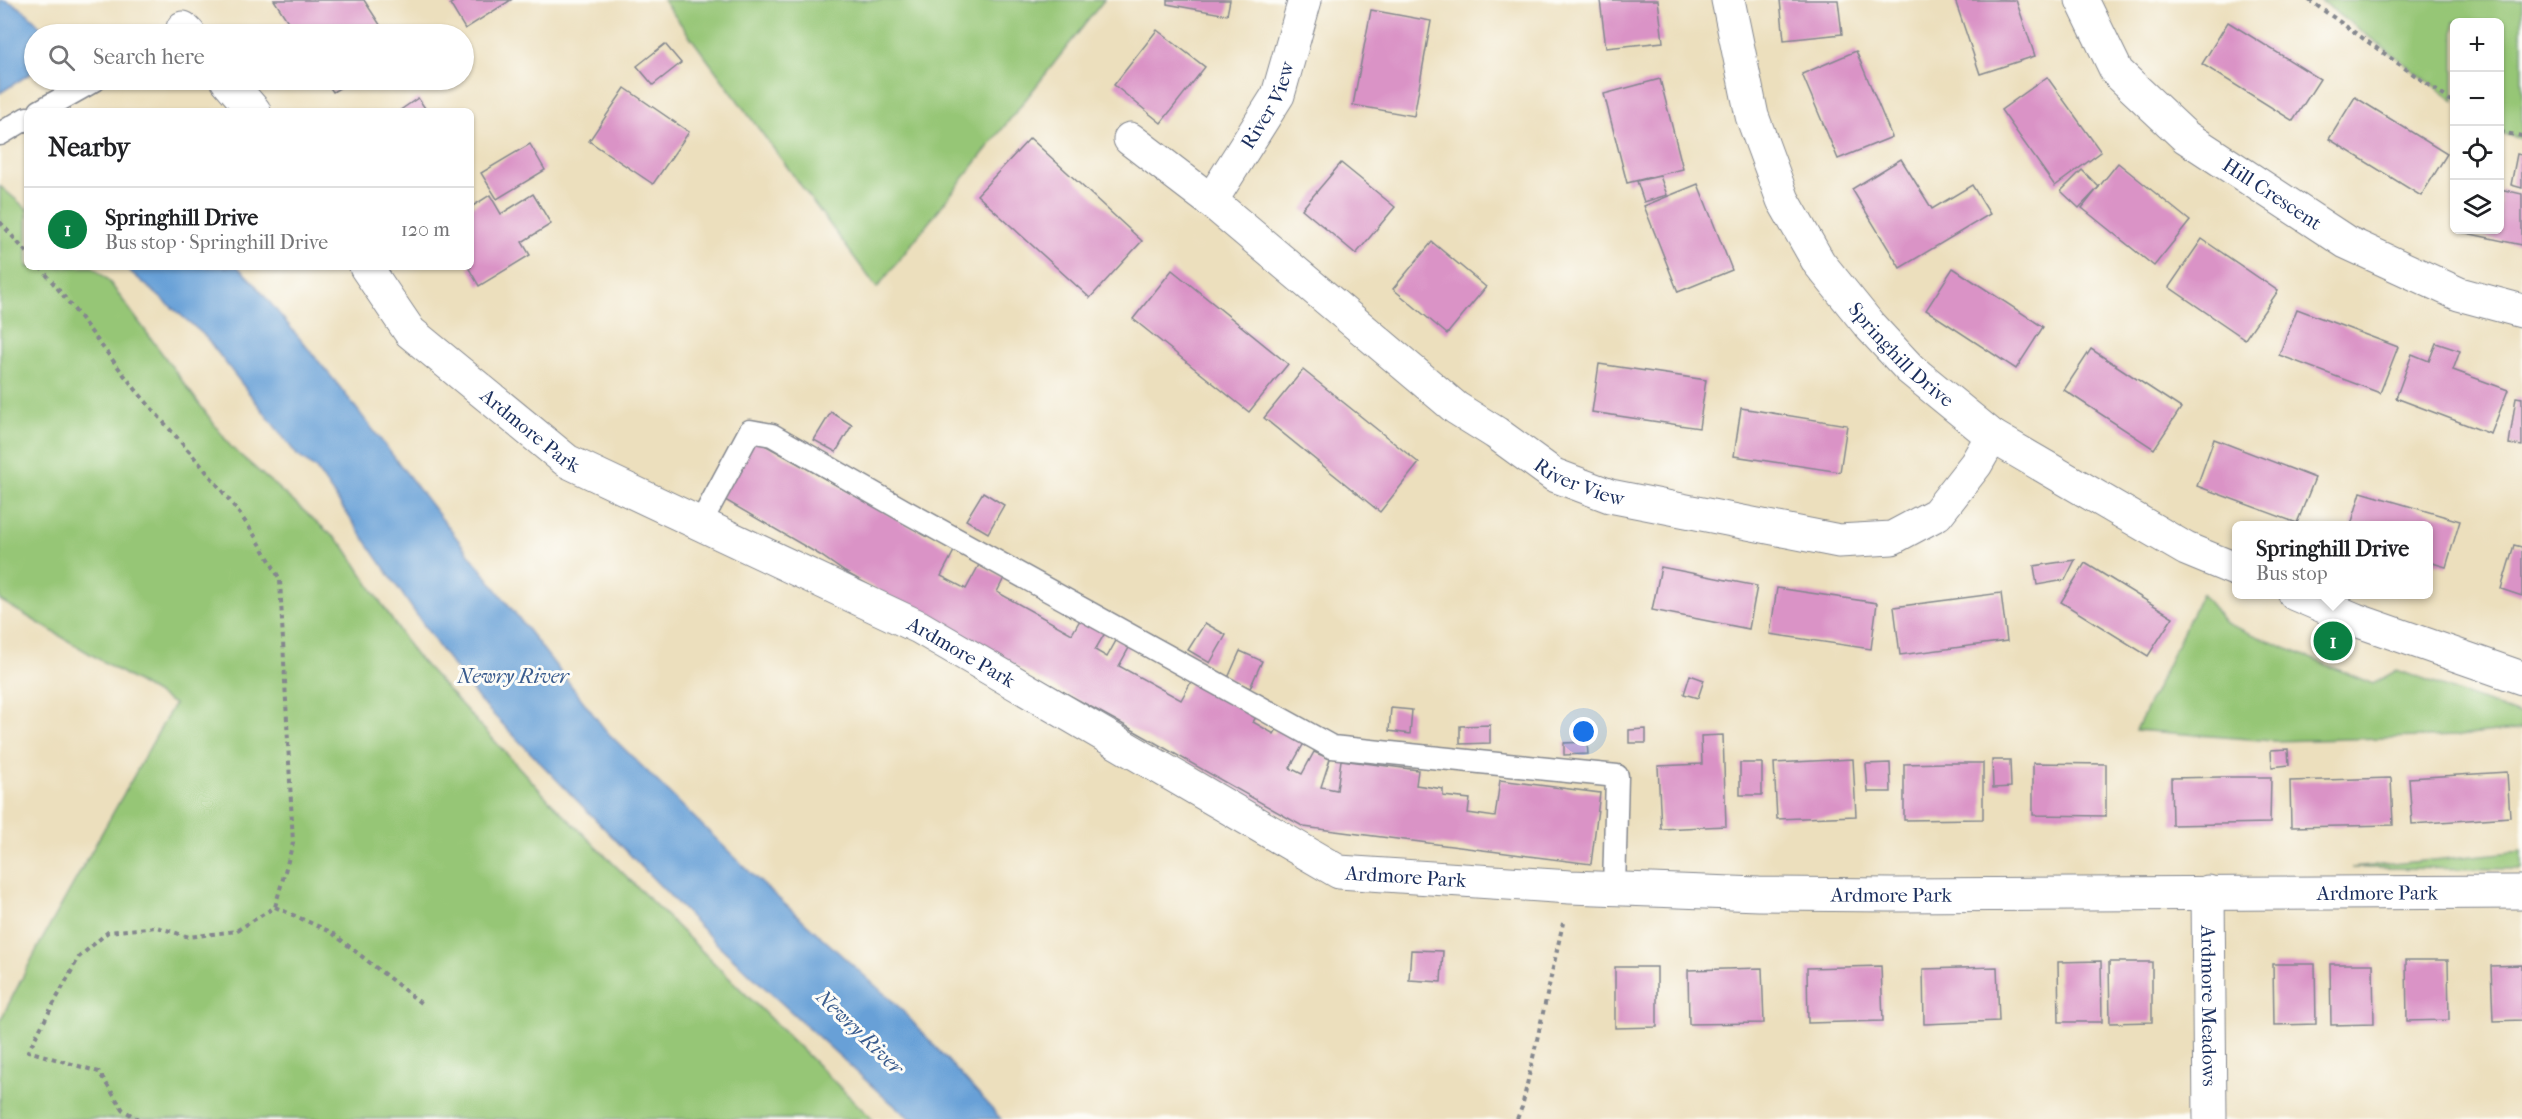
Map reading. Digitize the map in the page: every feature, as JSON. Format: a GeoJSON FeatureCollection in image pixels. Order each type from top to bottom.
{"type":"FeatureCollection","features":[{"type":"Feature","properties":{"kind":"street","name":"River View"},"geometry":{"type":"LineString","coordinates":[[1210,201],[1278,95],[1305,0]]}},
{"type":"Feature","properties":{"kind":"street","name":"Springhill Drive"},"geometry":{"type":"LineString","coordinates":[[1728,0],[1752,116],[1783,200],[1820,263],[1870,326],[1910,369],[1992,436],[2186,549],[2232,568]]}},
{"type":"Feature","properties":{"kind":"street","name":"Hill Crescent"},"geometry":{"type":"LineString","coordinates":[[2082,0],[2117,72],[2186,137],[2346,242],[2459,294],[2522,311]]}},
{"type":"Feature","properties":{"kind":"street"},"geometry":{"type":"LineString","coordinates":[[236,90],[251,108]]}},
{"type":"Feature","properties":{"kind":"street","name":"River View"},"geometry":{"type":"LineString","coordinates":[[1130,139],[1210,201],[1456,408],[1496,433],[1554,475],[1610,496],[1839,540],[1892,538],[1937,514],[1976,464],[1992,436]]}},
{"type":"Feature","properties":{"kind":"street","name":"Ardmore Park"},"geometry":{"type":"LineString","coordinates":[[368,270],[410,332],[567,461],[919,627],[1339,872],[1614,889],[1892,895],[2522,892]]}},
{"type":"Feature","properties":{"kind":"street"},"geometry":{"type":"LineString","coordinates":[[2307,599],[2356,620],[2522,678]]}},
{"type":"Feature","properties":{"kind":"street","name":"Ardmore Meadows"},"geometry":{"type":"LineString","coordinates":[[2208,892],[2210,1119]]}},
{"type":"Feature","properties":{"kind":"lane"},"geometry":{"type":"LineString","coordinates":[[45,108],[77,90]]}},
{"type":"Feature","properties":{"kind":"lane"},"geometry":{"type":"LineString","coordinates":[[0,134],[24,120]]}},
{"type":"Feature","properties":{"kind":"lane"},"geometry":{"type":"LineString","coordinates":[[700,524],[750,431],[772,435],[1332,747],[1617,776],[1614,889]]}},
{"type":"Feature","properties":{"kind":"path"},"geometry":{"type":"LineString","coordinates":[[2309,0],[2450,100]]}},
{"type":"Feature","properties":{"kind":"path"},"geometry":{"type":"LineString","coordinates":[[2504,133],[2522,136]]}},
{"type":"Feature","properties":{"kind":"path"},"geometry":{"type":"LineString","coordinates":[[0,222],[24,250]]}},
{"type":"Feature","properties":{"kind":"path"},"geometry":{"type":"LineString","coordinates":[[43,270],[263,545],[280,580],[293,843],[275,907],[236,931],[189,936],[157,927],[108,932],[79,957],[28,1051],[99,1072],[123,1110],[138,1119]]}},
{"type":"Feature","properties":{"kind":"path"},"geometry":{"type":"LineString","coordinates":[[1517,1119],[1522,1107],[1570,887]]}},
{"type":"Feature","properties":{"kind":"path"},"geometry":{"type":"LineString","coordinates":[[275,907],[331,932],[422,1004]]}},
{"type":"Feature","properties":{"kind":"green space"},"geometry":{"type":"Polygon","coordinates":[[[663,0],[1104,0],[877,288],[663,0]]]}},
{"type":"Feature","properties":{"kind":"green space"},"geometry":{"type":"Polygon","coordinates":[[[2320,0],[2522,0],[2522,139],[2504,134],[2504,18],[2450,18],[2450,98],[2320,0]]]}},
{"type":"Feature","properties":{"kind":"green space"},"geometry":{"type":"Polygon","coordinates":[[[0,186],[24,206],[24,270],[96,270],[108,280],[231,447],[344,546],[413,652],[548,799],[872,1119],[0,1119],[0,1021],[38,947],[174,704],[0,600],[0,186]]]}},
{"type":"Feature","properties":{"kind":"green space"},"geometry":{"type":"Polygon","coordinates":[[[2202,593],[2225,623],[2373,684],[2397,670],[2522,715],[2522,729],[2459,736],[2273,741],[2136,730],[2202,593]]]}},
{"type":"Feature","properties":{"kind":"green space"},"geometry":{"type":"Polygon","coordinates":[[[2522,851],[2522,869],[2352,868],[2522,851]]]}},
{"type":"Feature","properties":{"kind":"water"},"geometry":{"type":"Polygon","coordinates":[[[0,0],[20,8],[38,24],[24,24],[24,77],[0,93],[0,0]]]}},
{"type":"Feature","properties":{"kind":"water","name":"Newry River"},"geometry":{"type":"Polygon","coordinates":[[[128,270],[241,270],[339,386],[607,732],[757,879],[899,1007],[1001,1119],[911,1119],[715,942],[481,702],[441,650],[316,469],[297,455],[204,335],[128,270]]]}},
{"type":"Feature","properties":{"kind":"building"},"geometry":{"type":"Polygon","coordinates":[[[274,0],[364,0],[380,24],[290,24],[274,0]]]}},
{"type":"Feature","properties":{"kind":"building"},"geometry":{"type":"Polygon","coordinates":[[[457,0],[511,0],[473,24],[462,24],[450,4],[457,0]]]}},
{"type":"Feature","properties":{"kind":"building"},"geometry":{"type":"Polygon","coordinates":[[[1167,0],[1230,0],[1227,15],[1167,4],[1167,0]]]}},
{"type":"Feature","properties":{"kind":"building"},"geometry":{"type":"Polygon","coordinates":[[[1600,0],[1658,0],[1663,42],[1606,48],[1600,0]]]}},
{"type":"Feature","properties":{"kind":"building"},"geometry":{"type":"Polygon","coordinates":[[[1780,0],[1838,0],[1842,34],[1784,40],[1780,0]]]}},
{"type":"Feature","properties":{"kind":"building"},"geometry":{"type":"Polygon","coordinates":[[[1955,0],[2016,0],[2035,56],[1980,74],[1955,0]]]}},
{"type":"Feature","properties":{"kind":"building"},"geometry":{"type":"Polygon","coordinates":[[[1371,10],[1431,21],[1414,116],[1353,105],[1371,10]]]}},
{"type":"Feature","properties":{"kind":"building"},"geometry":{"type":"Polygon","coordinates":[[[2228,22],[2320,79],[2293,121],[2202,64],[2228,22]]]}},
{"type":"Feature","properties":{"kind":"building"},"geometry":{"type":"Polygon","coordinates":[[[1157,30],[1205,67],[1161,123],[1114,85],[1157,30]]]}},
{"type":"Feature","properties":{"kind":"building"},"geometry":{"type":"Polygon","coordinates":[[[665,44],[681,63],[653,85],[637,66],[665,44]]]}},
{"type":"Feature","properties":{"kind":"building"},"geometry":{"type":"Polygon","coordinates":[[[1856,51],[1892,137],[1838,159],[1802,74],[1856,51]]]}},
{"type":"Feature","properties":{"kind":"building"},"geometry":{"type":"Polygon","coordinates":[[[2047,77],[2101,152],[2055,186],[2001,110],[2047,77]]]}},
{"type":"Feature","properties":{"kind":"building"},"geometry":{"type":"Polygon","coordinates":[[[1660,79],[1683,169],[1627,183],[1604,94],[1660,79]]]}},
{"type":"Feature","properties":{"kind":"building"},"geometry":{"type":"Polygon","coordinates":[[[625,88],[689,132],[653,184],[589,141],[625,88]]]}},
{"type":"Feature","properties":{"kind":"building"},"geometry":{"type":"Polygon","coordinates":[[[2355,97],[2447,154],[2421,196],[2329,139],[2355,97]]]}},
{"type":"Feature","properties":{"kind":"building"},"geometry":{"type":"Polygon","coordinates":[[[418,98],[425,108],[403,108],[418,98]]]}},
{"type":"Feature","properties":{"kind":"building"},"geometry":{"type":"Polygon","coordinates":[[[1030,138],[1142,241],[1090,298],[977,195],[1030,138]]]}},
{"type":"Feature","properties":{"kind":"building"},"geometry":{"type":"Polygon","coordinates":[[[530,144],[545,170],[497,199],[481,173],[530,144]]]}},
{"type":"Feature","properties":{"kind":"building"},"geometry":{"type":"Polygon","coordinates":[[[2517,154],[2522,155],[2522,188],[2511,185],[2517,154]]]}},
{"type":"Feature","properties":{"kind":"building"},"geometry":{"type":"Polygon","coordinates":[[[1901,159],[1932,209],[1972,185],[1990,214],[1900,268],[1852,189],[1901,159]]]}},
{"type":"Feature","properties":{"kind":"building"},"geometry":{"type":"Polygon","coordinates":[[[1341,163],[1395,207],[1356,254],[1302,209],[1341,163]]]}},
{"type":"Feature","properties":{"kind":"building"},"geometry":{"type":"Polygon","coordinates":[[[2118,163],[2190,221],[2154,266],[2082,208],[2118,163]]]}},
{"type":"Feature","properties":{"kind":"building"},"geometry":{"type":"Polygon","coordinates":[[[2082,170],[2099,187],[2079,208],[2061,191],[2082,170]]]}},
{"type":"Feature","properties":{"kind":"building"},"geometry":{"type":"Polygon","coordinates":[[[1660,176],[1667,195],[1644,202],[1637,181],[1660,176]]]}},
{"type":"Feature","properties":{"kind":"building"},"geometry":{"type":"Polygon","coordinates":[[[1698,184],[1732,270],[1678,292],[1644,206],[1698,184]]]}},
{"type":"Feature","properties":{"kind":"building"},"geometry":{"type":"Polygon","coordinates":[[[2504,190],[2522,194],[2522,245],[2470,234],[2504,234],[2504,190]]]}},
{"type":"Feature","properties":{"kind":"building"},"geometry":{"type":"Polygon","coordinates":[[[533,194],[551,224],[522,242],[530,255],[479,286],[470,270],[474,270],[474,205],[490,195],[501,214],[533,194]]]}},
{"type":"Feature","properties":{"kind":"building"},"geometry":{"type":"Polygon","coordinates":[[[2202,239],[2278,291],[2245,339],[2169,287],[2202,239]]]}},
{"type":"Feature","properties":{"kind":"building"},"geometry":{"type":"Polygon","coordinates":[[[1432,242],[1486,287],[1447,334],[1393,289],[1432,242]]]}},
{"type":"Feature","properties":{"kind":"building"},"geometry":{"type":"Polygon","coordinates":[[[1953,268],[2043,327],[2016,369],[1926,310],[1953,268]]]}},
{"type":"Feature","properties":{"kind":"building"},"geometry":{"type":"Polygon","coordinates":[[[1172,270],[1288,364],[1249,412],[1133,319],[1172,270]]]}},
{"type":"Feature","properties":{"kind":"building"},"geometry":{"type":"Polygon","coordinates":[[[2297,309],[2398,347],[2380,393],[2279,355],[2297,309]]]}},
{"type":"Feature","properties":{"kind":"building"},"geometry":{"type":"Polygon","coordinates":[[[2436,343],[2460,351],[2453,370],[2508,390],[2491,434],[2396,398],[2412,354],[2429,361],[2436,343]]]}},
{"type":"Feature","properties":{"kind":"building"},"geometry":{"type":"Polygon","coordinates":[[[2091,349],[2181,408],[2154,449],[2064,390],[2091,349]]]}},
{"type":"Feature","properties":{"kind":"building"},"geometry":{"type":"Polygon","coordinates":[[[1599,364],[1706,380],[1699,428],[1592,412],[1599,364]]]}},
{"type":"Feature","properties":{"kind":"building"},"geometry":{"type":"Polygon","coordinates":[[[1303,370],[1419,463],[1380,512],[1264,418],[1303,370]]]}},
{"type":"Feature","properties":{"kind":"building"},"geometry":{"type":"Polygon","coordinates":[[[2516,397],[2522,398],[2522,446],[2509,444],[2516,397]]]}},
{"type":"Feature","properties":{"kind":"building"},"geometry":{"type":"Polygon","coordinates":[[[1741,408],[1847,425],[1840,472],[1734,456],[1741,408]]]}},
{"type":"Feature","properties":{"kind":"building"},"geometry":{"type":"Polygon","coordinates":[[[831,412],[852,425],[836,452],[814,440],[831,412]]]}},
{"type":"Feature","properties":{"kind":"building"},"geometry":{"type":"Polygon","coordinates":[[[754,439],[954,551],[941,576],[966,589],[979,565],[1004,578],[997,592],[1072,634],[1080,620],[1105,633],[1095,650],[1107,657],[1117,639],[1130,646],[1119,666],[1181,700],[1191,682],[1256,717],[1253,722],[1274,734],[1277,729],[1304,743],[1290,768],[1302,774],[1314,752],[1330,759],[1321,787],[1337,790],[1341,760],[1418,770],[1416,785],[1443,789],[1443,796],[1470,799],[1468,813],[1495,817],[1500,780],[1600,793],[1591,864],[1304,827],[845,572],[720,497],[754,439]]]}},
{"type":"Feature","properties":{"kind":"building"},"geometry":{"type":"Polygon","coordinates":[[[2214,439],[2315,478],[2298,521],[2292,521],[2197,486],[2214,439]]]}},
{"type":"Feature","properties":{"kind":"building"},"geometry":{"type":"Polygon","coordinates":[[[983,492],[1004,505],[988,533],[966,520],[983,492]]]}},
{"type":"Feature","properties":{"kind":"building"},"geometry":{"type":"Polygon","coordinates":[[[2361,492],[2460,521],[2446,567],[2433,563],[2433,521],[2352,521],[2361,492]]]}},
{"type":"Feature","properties":{"kind":"building"},"geometry":{"type":"Polygon","coordinates":[[[2514,545],[2522,547],[2522,596],[2501,589],[2514,545]]]}},
{"type":"Feature","properties":{"kind":"building"},"geometry":{"type":"Polygon","coordinates":[[[2075,560],[2065,580],[2037,585],[2034,566],[2075,560]]]}},
{"type":"Feature","properties":{"kind":"building"},"geometry":{"type":"Polygon","coordinates":[[[2085,563],[2173,617],[2148,656],[2061,602],[2085,563]]]}},
{"type":"Feature","properties":{"kind":"building"},"geometry":{"type":"Polygon","coordinates":[[[1661,567],[1757,586],[1749,629],[1652,610],[1661,567]]]}},
{"type":"Feature","properties":{"kind":"building"},"geometry":{"type":"Polygon","coordinates":[[[1777,588],[1877,603],[1871,649],[1770,634],[1777,588]]]}},
{"type":"Feature","properties":{"kind":"building"},"geometry":{"type":"Polygon","coordinates":[[[2001,593],[2007,641],[1900,655],[1894,607],[2001,593]]]}},
{"type":"Feature","properties":{"kind":"building"},"geometry":{"type":"Polygon","coordinates":[[[1205,623],[1226,635],[1210,663],[1188,650],[1205,623]]]}},
{"type":"Feature","properties":{"kind":"building"},"geometry":{"type":"Polygon","coordinates":[[[1240,651],[1262,661],[1250,688],[1228,678],[1240,651]]]}},
{"type":"Feature","properties":{"kind":"building"},"geometry":{"type":"Polygon","coordinates":[[[1690,675],[1704,680],[1698,698],[1684,694],[1690,675]]]}},
{"type":"Feature","properties":{"kind":"building"},"geometry":{"type":"Polygon","coordinates":[[[1391,708],[1412,710],[1410,734],[1389,731],[1391,708]]]}},
{"type":"Feature","properties":{"kind":"building"},"geometry":{"type":"Polygon","coordinates":[[[1490,725],[1490,743],[1460,744],[1460,726],[1490,725]]]}},
{"type":"Feature","properties":{"kind":"building"},"geometry":{"type":"Polygon","coordinates":[[[1646,729],[1646,743],[1629,743],[1629,730],[1646,729]]]}},
{"type":"Feature","properties":{"kind":"building"},"geometry":{"type":"Polygon","coordinates":[[[1723,735],[1726,826],[1661,829],[1658,766],[1702,764],[1701,736],[1723,735]]]}},
{"type":"Feature","properties":{"kind":"building"},"geometry":{"type":"Polygon","coordinates":[[[1587,742],[1588,754],[1564,755],[1564,743],[1587,742]]]}},
{"type":"Feature","properties":{"kind":"building"},"geometry":{"type":"Polygon","coordinates":[[[2288,749],[2289,765],[2272,767],[2271,750],[2288,749]]]}},
{"type":"Feature","properties":{"kind":"building"},"geometry":{"type":"Polygon","coordinates":[[[1853,759],[1856,816],[1777,819],[1774,763],[1853,759]]]}},
{"type":"Feature","properties":{"kind":"building"},"geometry":{"type":"Polygon","coordinates":[[[1992,760],[2010,760],[2011,787],[1993,788],[1992,760]]]}},
{"type":"Feature","properties":{"kind":"building"},"geometry":{"type":"Polygon","coordinates":[[[1740,763],[1762,763],[1762,795],[1740,795],[1740,763]]]}},
{"type":"Feature","properties":{"kind":"building"},"geometry":{"type":"Polygon","coordinates":[[[1890,763],[1891,792],[1868,792],[1866,764],[1890,763]]]}},
{"type":"Feature","properties":{"kind":"building"},"geometry":{"type":"Polygon","coordinates":[[[1983,763],[1983,819],[1904,820],[1904,764],[1983,763]]]}},
{"type":"Feature","properties":{"kind":"building"},"geometry":{"type":"Polygon","coordinates":[[[2033,763],[2106,764],[2106,816],[2033,815],[2033,763]]]}},
{"type":"Feature","properties":{"kind":"building"},"geometry":{"type":"Polygon","coordinates":[[[2507,772],[2510,817],[2412,824],[2409,778],[2507,772]]]}},
{"type":"Feature","properties":{"kind":"building"},"geometry":{"type":"Polygon","coordinates":[[[2271,777],[2270,823],[2172,825],[2171,778],[2271,777]]]}},
{"type":"Feature","properties":{"kind":"building"},"geometry":{"type":"Polygon","coordinates":[[[2391,778],[2393,825],[2291,827],[2290,781],[2391,778]]]}},
{"type":"Feature","properties":{"kind":"building"},"geometry":{"type":"Polygon","coordinates":[[[1411,950],[1443,951],[1441,982],[1409,980],[1411,950]]]}},
{"type":"Feature","properties":{"kind":"building"},"geometry":{"type":"Polygon","coordinates":[[[2406,960],[2448,960],[2449,1020],[2407,1021],[2406,960]]]}},
{"type":"Feature","properties":{"kind":"building"},"geometry":{"type":"Polygon","coordinates":[[[2101,961],[2102,1022],[2059,1022],[2058,962],[2101,961]]]}},
{"type":"Feature","properties":{"kind":"building"},"geometry":{"type":"Polygon","coordinates":[[[2109,962],[2152,962],[2152,1022],[2110,1023],[2109,962]]]}},
{"type":"Feature","properties":{"kind":"building"},"geometry":{"type":"Polygon","coordinates":[[[2273,964],[2315,964],[2316,1024],[2274,1025],[2273,964]]]}},
{"type":"Feature","properties":{"kind":"building"},"geometry":{"type":"Polygon","coordinates":[[[2330,964],[2373,964],[2374,1024],[2331,1025],[2330,964]]]}},
{"type":"Feature","properties":{"kind":"building"},"geometry":{"type":"Polygon","coordinates":[[[2522,965],[2522,1020],[2493,1021],[2491,966],[2522,965]]]}},
{"type":"Feature","properties":{"kind":"building"},"geometry":{"type":"Polygon","coordinates":[[[1881,966],[1883,1021],[1808,1023],[1807,968],[1881,966]]]}},
{"type":"Feature","properties":{"kind":"building"},"geometry":{"type":"Polygon","coordinates":[[[1615,967],[1657,967],[1657,1027],[1615,1028],[1615,967]]]}},
{"type":"Feature","properties":{"kind":"building"},"geometry":{"type":"Polygon","coordinates":[[[1997,967],[1999,1021],[1924,1024],[1923,969],[1997,967]]]}},
{"type":"Feature","properties":{"kind":"building"},"geometry":{"type":"Polygon","coordinates":[[[1762,968],[1764,1023],[1689,1024],[1688,970],[1762,968]]]}},
{"type":"Feature","properties":{"kind":"place","name":"Springhill Drive"},"geometry":{"type":"Point","coordinates":[2333,641]}}]}
